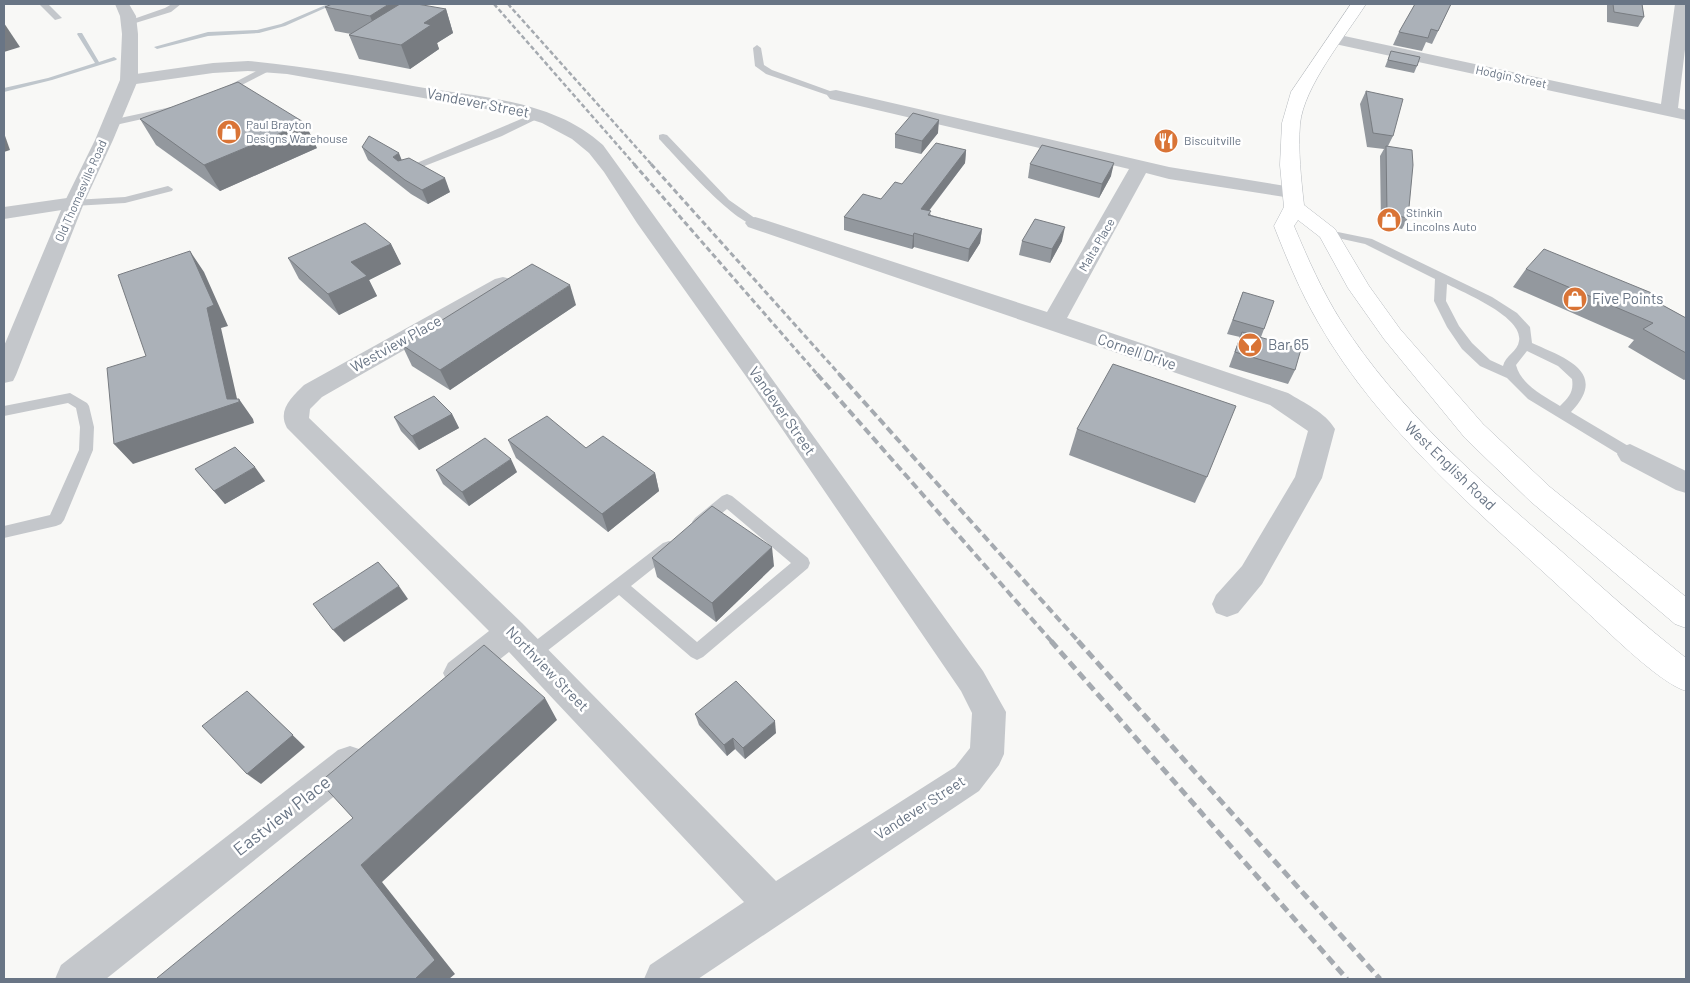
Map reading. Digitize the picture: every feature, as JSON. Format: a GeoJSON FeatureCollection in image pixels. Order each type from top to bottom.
{"type":"FeatureCollection","features":[{"type":"Feature","properties":{"kind":"main road","name":"West English Road"},"geometry":{"type":"LineString","coordinates":[[1358,4],[1300,92],[1291,124],[1293,199],[1284,226],[1295,260],[1325,317],[1396,412],[1509,524],[1652,651],[1683,676]]}},
{"type":"Feature","properties":{"kind":"main road"},"geometry":{"type":"LineString","coordinates":[[1293,199],[1328,233],[1359,288],[1392,334],[1474,431],[1540,494],[1686,615]]}},
{"type":"Feature","properties":{"kind":"street"},"geometry":{"type":"LineString","coordinates":[[1669,111],[1683,4]]}},
{"type":"Feature","properties":{"kind":"street","name":"Old Thomasville Road"},"geometry":{"type":"LineString","coordinates":[[4,375],[74,203],[112,123],[129,80],[131,54],[126,13]]}},
{"type":"Feature","properties":{"kind":"street","name":"Hodgin Street"},"geometry":{"type":"LineString","coordinates":[[1335,39],[1686,115]]}},
{"type":"Feature","properties":{"kind":"street","name":"Vandever Street"},"geometry":{"type":"LineString","coordinates":[[129,80],[213,68],[248,66],[287,69],[491,104],[538,115],[561,125],[579,136],[596,149],[610,166],[653,232],[714,314],[972,681],[989,712],[987,754],[967,778],[773,904],[664,979]]}},
{"type":"Feature","properties":{"kind":"street"},"geometry":{"type":"LineString","coordinates":[[836,95],[1169,174],[1293,199]]}},
{"type":"Feature","properties":{"kind":"street","name":"Malta Place"},"geometry":{"type":"LineString","coordinates":[[1053,322],[1140,167]]}},
{"type":"Feature","properties":{"kind":"street"},"geometry":{"type":"LineString","coordinates":[[4,214],[74,203]]}},
{"type":"Feature","properties":{"kind":"street","name":"Cornell Drive"},"geometry":{"type":"LineString","coordinates":[[755,223],[1053,322],[1279,400],[1311,418],[1322,429],[1308,478],[1252,575],[1227,604]]}},
{"type":"Feature","properties":{"kind":"street","name":"Westview Place"},"geometry":{"type":"LineString","coordinates":[[315,441],[296,421],[298,406],[313,391],[518,276]]}},
{"type":"Feature","properties":{"kind":"street","name":"Northview Street"},"geometry":{"type":"LineString","coordinates":[[315,441],[522,643],[773,904]]}},
{"type":"Feature","properties":{"kind":"street"},"geometry":{"type":"LineString","coordinates":[[1630,454],[1686,483]]}},
{"type":"Feature","properties":{"kind":"street"},"geometry":{"type":"LineString","coordinates":[[435,693],[522,643]]}},
{"type":"Feature","properties":{"kind":"street","name":"Eastview Place"},"geometry":{"type":"LineString","coordinates":[[75,979],[375,741]]}},
{"type":"Feature","properties":{"kind":"lane"},"geometry":{"type":"LineString","coordinates":[[43,4],[58,18]]}},
{"type":"Feature","properties":{"kind":"lane"},"geometry":{"type":"LineString","coordinates":[[126,13],[168,10],[177,4]]}},
{"type":"Feature","properties":{"kind":"lane"},"geometry":{"type":"LineString","coordinates":[[757,48],[760,66],[769,72],[836,95]]}},
{"type":"Feature","properties":{"kind":"lane"},"geometry":{"type":"LineString","coordinates":[[210,97],[268,68]]}},
{"type":"Feature","properties":{"kind":"lane"},"geometry":{"type":"LineString","coordinates":[[112,123],[183,107]]}},
{"type":"Feature","properties":{"kind":"lane"},"geometry":{"type":"LineString","coordinates":[[405,170],[498,134],[538,115]]}},
{"type":"Feature","properties":{"kind":"lane"},"geometry":{"type":"LineString","coordinates":[[663,137],[725,202],[755,223]]}},
{"type":"Feature","properties":{"kind":"lane"},"geometry":{"type":"LineString","coordinates":[[74,203],[125,200],[168,189]]}},
{"type":"Feature","properties":{"kind":"lane"},"geometry":{"type":"LineString","coordinates":[[1328,233],[1368,240],[1488,300],[1513,316],[1525,330],[1524,345],[1509,364],[1512,374]]}},
{"type":"Feature","properties":{"kind":"lane"},"geometry":{"type":"LineString","coordinates":[[1441,277],[1440,301],[1453,327],[1467,346],[1485,362],[1512,374],[1533,396],[1630,454]]}},
{"type":"Feature","properties":{"kind":"lane"},"geometry":{"type":"LineString","coordinates":[[1524,345],[1563,363],[1576,372],[1580,380],[1580,393],[1574,403],[1562,413]]}},
{"type":"Feature","properties":{"kind":"lane"},"geometry":{"type":"LineString","coordinates":[[4,411],[70,398],[82,406],[87,427],[86,450],[56,520],[4,532]]}},
{"type":"Feature","properties":{"kind":"lane"},"geometry":{"type":"LineString","coordinates":[[522,643],[619,586],[728,500],[802,563],[697,652],[619,586]]}},
{"type":"Feature","properties":{"kind":"building"},"geometry":{"type":"Polygon","coordinates":[[[332,4],[389,4],[370,16],[325,7],[332,4]]]}},
{"type":"Feature","properties":{"kind":"building"},"geometry":{"type":"Polygon","coordinates":[[[400,4],[417,4],[446,9],[424,23],[431,25],[401,45],[349,35],[400,4]]]}},
{"type":"Feature","properties":{"kind":"building"},"geometry":{"type":"Polygon","coordinates":[[[1415,4],[1451,4],[1438,31],[1431,29],[1428,38],[1399,32],[1415,4]]]}},
{"type":"Feature","properties":{"kind":"building"},"geometry":{"type":"Polygon","coordinates":[[[1613,4],[1642,4],[1644,17],[1614,12],[1613,4]]]}},
{"type":"Feature","properties":{"kind":"building"},"geometry":{"type":"Polygon","coordinates":[[[1391,51],[1420,57],[1417,66],[1388,60],[1391,51]]]}},
{"type":"Feature","properties":{"kind":"building"},"geometry":{"type":"Polygon","coordinates":[[[238,82],[305,123],[204,165],[140,119],[238,82]]]}},
{"type":"Feature","properties":{"kind":"building"},"geometry":{"type":"Polygon","coordinates":[[[1366,91],[1403,99],[1393,136],[1373,133],[1366,91]]]}},
{"type":"Feature","properties":{"kind":"building"},"geometry":{"type":"Polygon","coordinates":[[[913,113],[939,120],[922,141],[895,134],[913,113]]]}},
{"type":"Feature","properties":{"kind":"building"},"geometry":{"type":"Polygon","coordinates":[[[369,136],[399,153],[393,157],[398,161],[409,158],[445,178],[422,190],[405,180],[362,147],[369,136]]]}},
{"type":"Feature","properties":{"kind":"building"},"geometry":{"type":"Polygon","coordinates":[[[936,143],[966,150],[921,209],[931,211],[928,215],[982,229],[969,249],[914,233],[913,236],[844,217],[863,194],[881,199],[895,182],[902,184],[936,143]]]}},
{"type":"Feature","properties":{"kind":"building"},"geometry":{"type":"Polygon","coordinates":[[[1042,145],[1114,163],[1102,184],[1030,164],[1042,145]]]}},
{"type":"Feature","properties":{"kind":"building"},"geometry":{"type":"Polygon","coordinates":[[[1386,146],[1412,150],[1413,165],[1408,218],[1387,214],[1386,146]]]}},
{"type":"Feature","properties":{"kind":"building"},"geometry":{"type":"Polygon","coordinates":[[[1035,219],[1065,227],[1052,249],[1022,241],[1035,219]]]}},
{"type":"Feature","properties":{"kind":"building"},"geometry":{"type":"Polygon","coordinates":[[[365,223],[391,244],[351,262],[367,276],[328,294],[288,258],[365,223]]]}},
{"type":"Feature","properties":{"kind":"building"},"geometry":{"type":"Polygon","coordinates":[[[1544,249],[1659,296],[1655,301],[1686,318],[1686,353],[1643,329],[1653,323],[1526,269],[1544,249]]]}},
{"type":"Feature","properties":{"kind":"building"},"geometry":{"type":"Polygon","coordinates":[[[190,251],[214,305],[207,308],[227,399],[239,399],[239,402],[114,444],[107,368],[146,356],[118,275],[190,251]]]}},
{"type":"Feature","properties":{"kind":"building"},"geometry":{"type":"Polygon","coordinates":[[[532,264],[570,285],[440,370],[402,345],[532,264]]]}},
{"type":"Feature","properties":{"kind":"building"},"geometry":{"type":"Polygon","coordinates":[[[1243,292],[1274,301],[1264,329],[1233,320],[1243,292]]]}},
{"type":"Feature","properties":{"kind":"building"},"geometry":{"type":"Polygon","coordinates":[[[1242,332],[1301,349],[1295,370],[1235,352],[1242,332]]]}},
{"type":"Feature","properties":{"kind":"building"},"geometry":{"type":"Polygon","coordinates":[[[1113,364],[1236,406],[1207,477],[1077,429],[1113,364]]]}},
{"type":"Feature","properties":{"kind":"building"},"geometry":{"type":"Polygon","coordinates":[[[434,396],[452,414],[412,436],[394,417],[434,396]]]}},
{"type":"Feature","properties":{"kind":"building"},"geometry":{"type":"Polygon","coordinates":[[[547,416],[586,448],[603,436],[655,473],[602,514],[508,440],[547,416]]]}},
{"type":"Feature","properties":{"kind":"building"},"geometry":{"type":"Polygon","coordinates":[[[485,438],[511,459],[462,492],[436,470],[485,438]]]}},
{"type":"Feature","properties":{"kind":"building"},"geometry":{"type":"Polygon","coordinates":[[[235,447],[255,467],[214,491],[195,469],[235,447]]]}},
{"type":"Feature","properties":{"kind":"building"},"geometry":{"type":"Polygon","coordinates":[[[712,506],[772,547],[712,603],[652,558],[712,506]]]}},
{"type":"Feature","properties":{"kind":"building"},"geometry":{"type":"Polygon","coordinates":[[[378,562],[399,586],[333,630],[313,604],[378,562]]]}},
{"type":"Feature","properties":{"kind":"building"},"geometry":{"type":"Polygon","coordinates":[[[484,645],[545,698],[361,865],[435,960],[415,979],[157,979],[353,818],[320,782],[484,645]]]}},
{"type":"Feature","properties":{"kind":"building"},"geometry":{"type":"Polygon","coordinates":[[[736,681],[775,721],[743,748],[733,738],[724,745],[695,714],[736,681]]]}},
{"type":"Feature","properties":{"kind":"building"},"geometry":{"type":"Polygon","coordinates":[[[247,691],[293,735],[247,774],[202,726],[247,691]]]}},
{"type":"Feature","properties":{"kind":"waterway"},"geometry":{"type":"LineString","coordinates":[[157,47],[208,34],[257,32],[283,25],[332,4]]}},
{"type":"Feature","properties":{"kind":"waterway"},"geometry":{"type":"LineString","coordinates":[[80,34],[97,63]]}},
{"type":"Feature","properties":{"kind":"waterway"},"geometry":{"type":"LineString","coordinates":[[4,90],[50,79],[114,59]]}},
{"type":"Feature","properties":{"kind":"railway"},"geometry":{"type":"LineString","coordinates":[[494,4],[635,165]]}},
{"type":"Feature","properties":{"kind":"railway"},"geometry":{"type":"LineString","coordinates":[[508,4],[652,165]]}},
{"type":"Feature","properties":{"kind":"railway"},"geometry":{"type":"LineString","coordinates":[[634,164],[818,375]]}},
{"type":"Feature","properties":{"kind":"railway"},"geometry":{"type":"LineString","coordinates":[[651,164],[840,375]]}},
{"type":"Feature","properties":{"kind":"railway"},"geometry":{"type":"LineString","coordinates":[[817,374],[1052,642]]}},
{"type":"Feature","properties":{"kind":"railway"},"geometry":{"type":"LineString","coordinates":[[839,374],[1079,642]]}},
{"type":"Feature","properties":{"kind":"railway"},"geometry":{"type":"LineString","coordinates":[[1051,641],[1347,979]]}},
{"type":"Feature","properties":{"kind":"railway"},"geometry":{"type":"LineString","coordinates":[[1078,641],[1380,979]]}},
{"type":"Feature","properties":{"kind":"place","name":"Paul Brayton Designs Warehouse"},"geometry":{"type":"Point","coordinates":[229,132]}},
{"type":"Feature","properties":{"kind":"place","name":"Biscuitville"},"geometry":{"type":"Point","coordinates":[1166,141]}},
{"type":"Feature","properties":{"kind":"place","name":"Stinkin Lincolns Auto"},"geometry":{"type":"Point","coordinates":[1389,220]}},
{"type":"Feature","properties":{"kind":"place","name":"Five Points"},"geometry":{"type":"Point","coordinates":[1575,299]}},
{"type":"Feature","properties":{"kind":"place","name":"Bar 65"},"geometry":{"type":"Point","coordinates":[1250,345]}}]}
